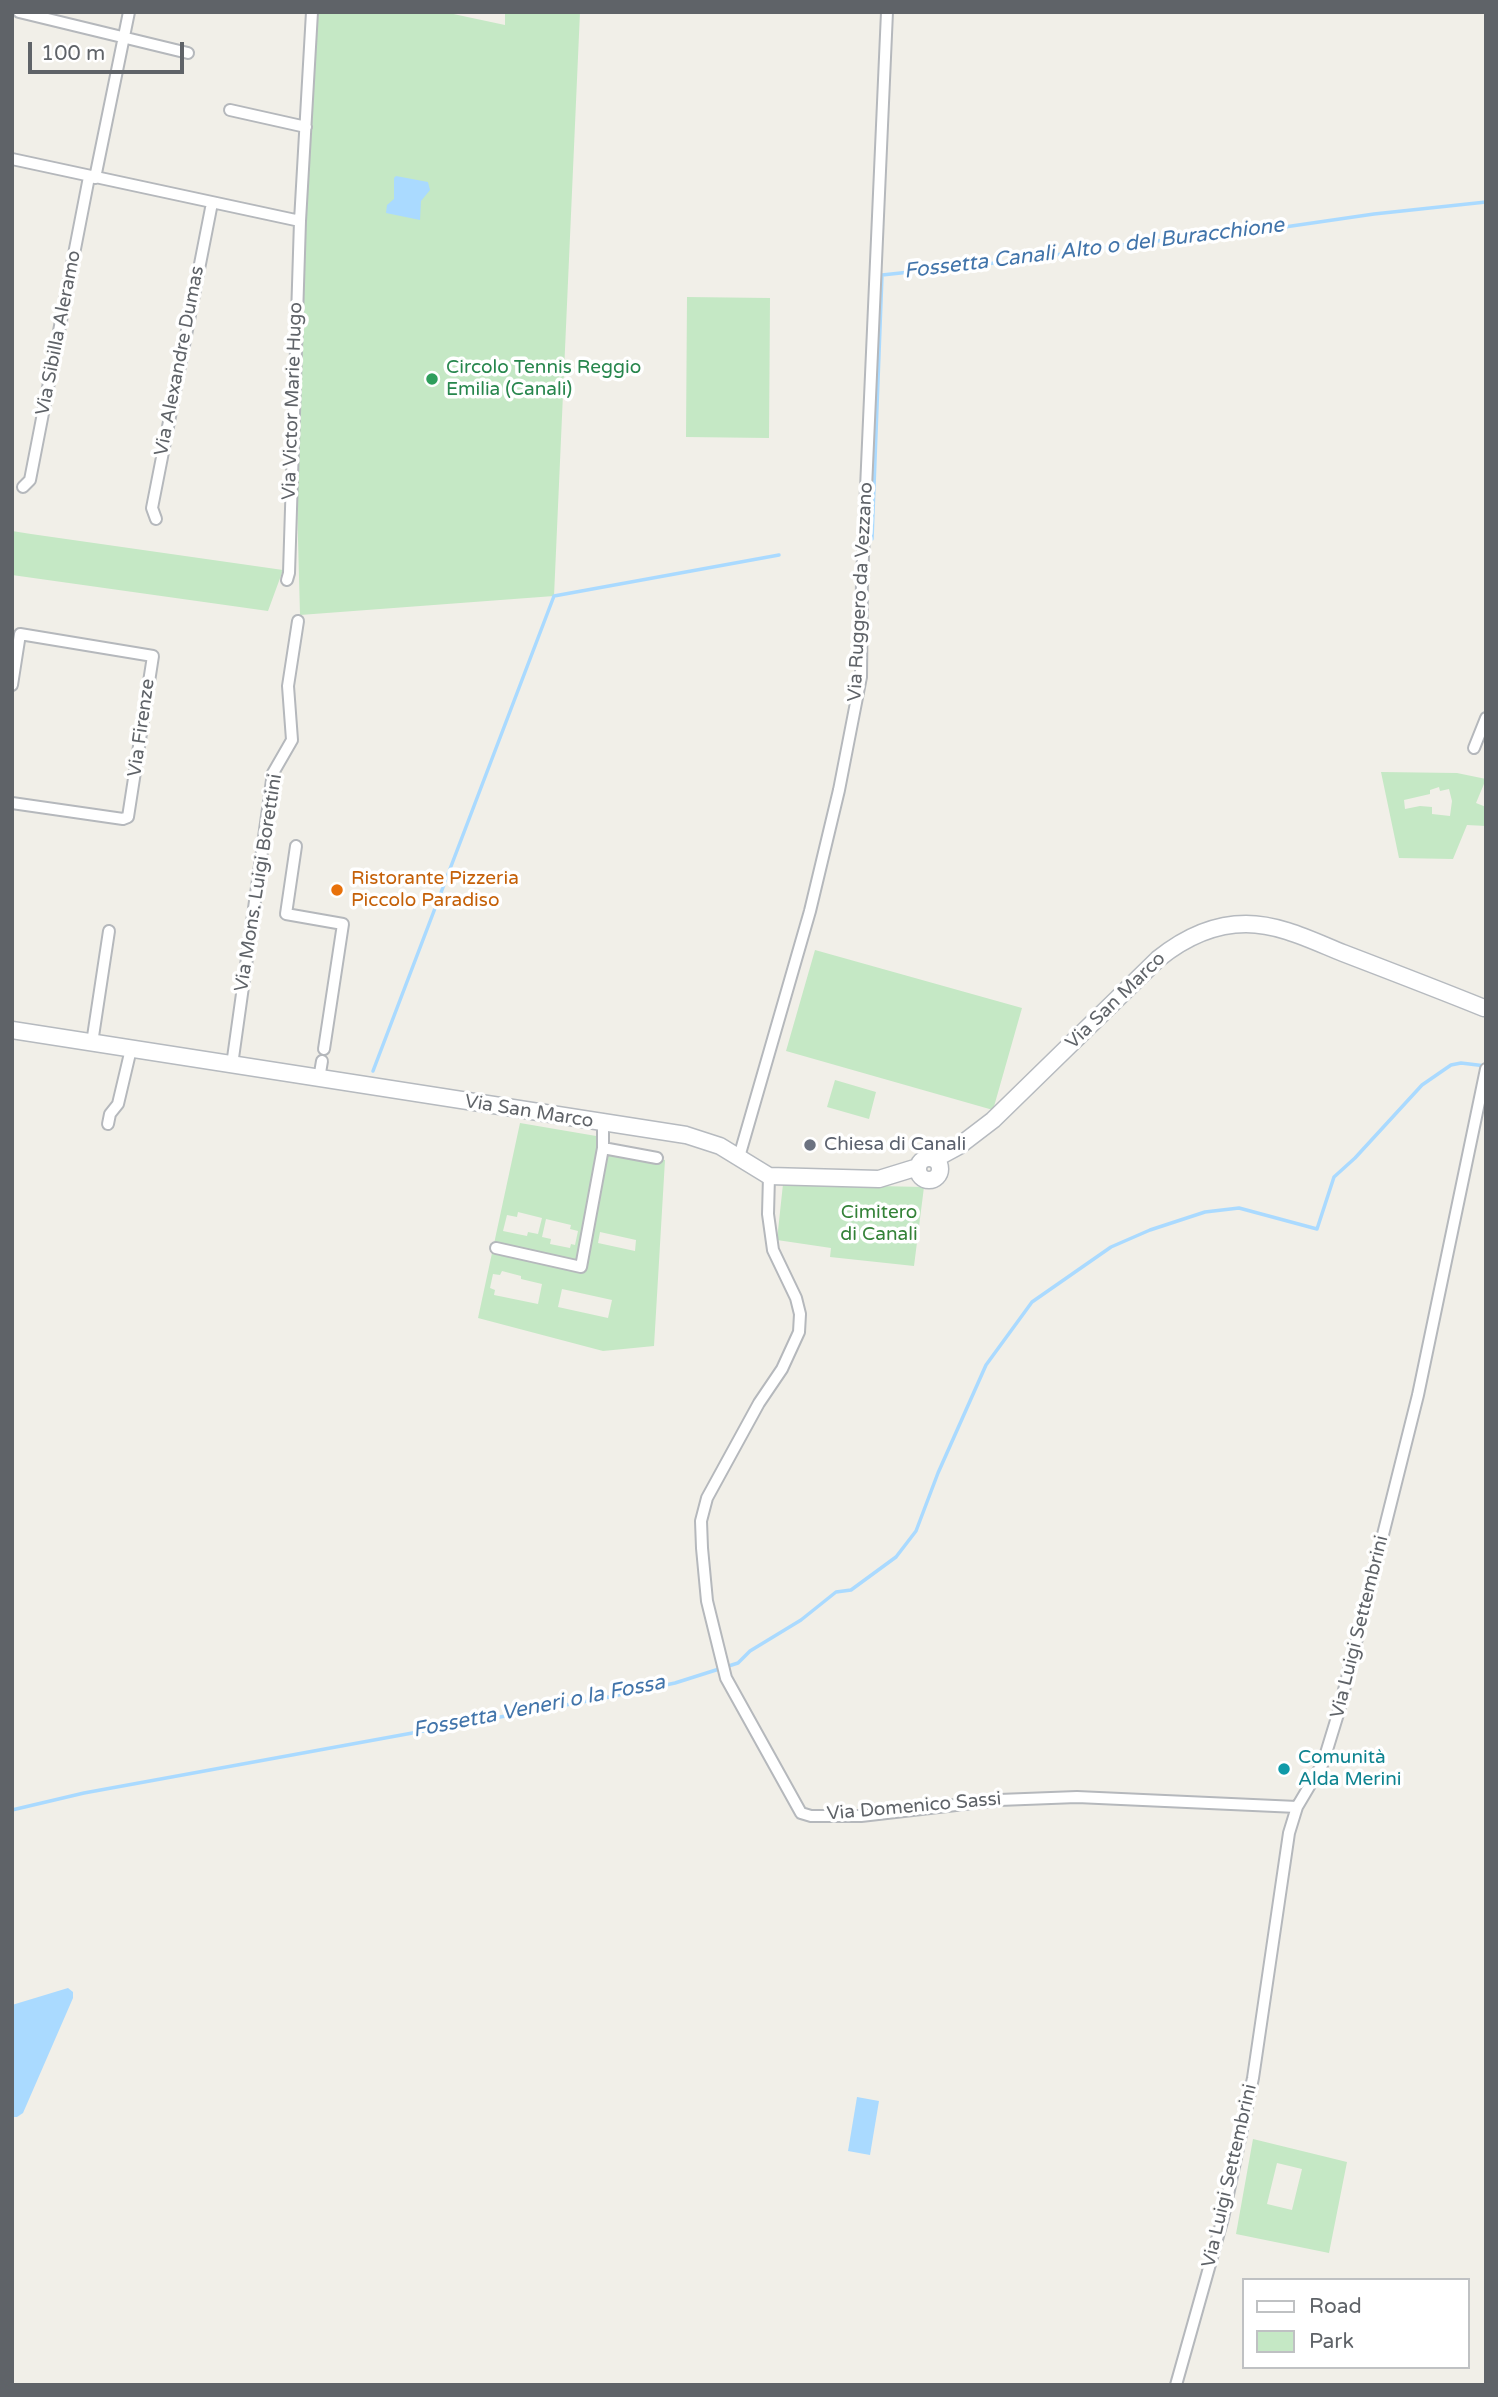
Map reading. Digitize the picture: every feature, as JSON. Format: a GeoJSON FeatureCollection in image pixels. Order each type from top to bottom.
{"type":"FeatureCollection","features":[{"type":"Feature","properties":{"kind":"street"},"geometry":{"type":"LineString","coordinates":[[19,12],[188,53]]}},
{"type":"Feature","properties":{"kind":"street","name":"Via Sibilla Aleramo"},"geometry":{"type":"LineString","coordinates":[[23,488],[30,480],[129,12]]}},
{"type":"Feature","properties":{"kind":"street","name":"Via Victor Marie Hugo"},"geometry":{"type":"LineString","coordinates":[[287,580],[300,221],[312,12]]}},
{"type":"Feature","properties":{"kind":"street","name":"Via Ruggero da Vezzano"},"geometry":{"type":"LineString","coordinates":[[739,1157],[810,911],[839,790],[861,677],[862,579],[887,12]]}},
{"type":"Feature","properties":{"kind":"street"},"geometry":{"type":"LineString","coordinates":[[230,110],[306,127]]}},
{"type":"Feature","properties":{"kind":"street"},"geometry":{"type":"LineString","coordinates":[[12,159],[300,221]]}},
{"type":"Feature","properties":{"kind":"street","name":"Via Alexandre Dumas"},"geometry":{"type":"LineString","coordinates":[[156,519],[152,508],[177,369],[212,202]]}},
{"type":"Feature","properties":{"kind":"street","name":"Via Mons. Luigi Borettini"},"geometry":{"type":"LineString","coordinates":[[232,1065],[273,773],[292,740],[288,686],[298,621]]}},
{"type":"Feature","properties":{"kind":"street","name":"Via Firenze"},"geometry":{"type":"LineString","coordinates":[[12,685],[20,635],[153,656],[128,817],[123,819],[12,803]]}},
{"type":"Feature","properties":{"kind":"street"},"geometry":{"type":"LineString","coordinates":[[1474,748],[1486,718]]}},
{"type":"Feature","properties":{"kind":"street"},"geometry":{"type":"LineString","coordinates":[[296,846],[286,915],[343,924],[319,1079]]}},
{"type":"Feature","properties":{"kind":"street","name":"Via San Marco"},"geometry":{"type":"LineString","coordinates":[[12,1030],[700,1138],[739,1157],[769,1176],[900,1181],[920,1173],[924,1158],[938,1164],[993,1120],[1158,958],[1197,933],[1213,928],[1247,924],[1285,931],[1485,1011]]}},
{"type":"Feature","properties":{"kind":"street"},"geometry":{"type":"LineString","coordinates":[[92,1043],[110,931]]}},
{"type":"Feature","properties":{"kind":"street"},"geometry":{"type":"LineString","coordinates":[[108,1124],[110,1114],[118,1104],[131,1049]]}},
{"type":"Feature","properties":{"kind":"street","name":"Via Luigi Settembrini"},"geometry":{"type":"LineString","coordinates":[[1176,2385],[1223,2218],[1253,2078],[1287,1844],[1297,1807],[1323,1763],[1352,1660],[1418,1395],[1486,1069]]}},
{"type":"Feature","properties":{"kind":"street"},"geometry":{"type":"LineString","coordinates":[[496,1248],[581,1267],[603,1148],[603,1124]]}},
{"type":"Feature","properties":{"kind":"street"},"geometry":{"type":"LineString","coordinates":[[603,1148],[657,1158]]}},
{"type":"Feature","properties":{"kind":"street","name":"Via Domenico Sassi"},"geometry":{"type":"LineString","coordinates":[[769,1176],[768,1214],[773,1250],[796,1298],[800,1314],[799,1332],[782,1369],[759,1404],[707,1498],[701,1521],[702,1548],[707,1601],[726,1678],[801,1813],[861,1816],[999,1800],[1077,1797],[1297,1807]]}},
{"type":"Feature","properties":{"kind":"green space","name":"Circolo Tennis Reggio Emilia (Canali)"},"geometry":{"type":"Polygon","coordinates":[[[316,12],[444,12],[505,25],[505,12],[580,12],[554,596],[300,615],[297,501],[303,257],[316,12]]]}},
{"type":"Feature","properties":{"kind":"green space"},"geometry":{"type":"Polygon","coordinates":[[[687,297],[770,298],[769,438],[686,437],[687,297]]]}},
{"type":"Feature","properties":{"kind":"green space"},"geometry":{"type":"Polygon","coordinates":[[[12,531],[283,570],[268,611],[12,575],[12,531]]]}},
{"type":"Feature","properties":{"kind":"green space"},"geometry":{"type":"Polygon","coordinates":[[[1381,772],[1457,773],[1486,779],[1476,803],[1486,807],[1486,826],[1467,825],[1453,859],[1399,858],[1381,772]],[[1439,787],[1430,790],[1430,794],[1404,800],[1405,809],[1432,807],[1432,814],[1450,816],[1452,801],[1449,789],[1440,791],[1439,787]]]}},
{"type":"Feature","properties":{"kind":"green space"},"geometry":{"type":"Polygon","coordinates":[[[815,950],[1022,1008],[993,1110],[786,1051],[815,950]]]}},
{"type":"Feature","properties":{"kind":"green space"},"geometry":{"type":"Polygon","coordinates":[[[835,1080],[876,1092],[869,1119],[827,1107],[835,1080]]]}},
{"type":"Feature","properties":{"kind":"green space"},"geometry":{"type":"Polygon","coordinates":[[[520,1123],[602,1137],[603,1148],[665,1160],[654,1346],[603,1351],[478,1318],[520,1123]],[[518,1212],[517,1217],[507,1215],[503,1231],[527,1236],[528,1232],[538,1234],[542,1218],[518,1212]],[[546,1219],[542,1237],[551,1239],[550,1244],[570,1248],[571,1244],[575,1245],[578,1231],[570,1229],[571,1225],[546,1219]],[[600,1232],[598,1243],[635,1251],[636,1240],[600,1232]],[[502,1271],[500,1275],[493,1274],[490,1288],[495,1290],[494,1295],[538,1304],[542,1284],[502,1271]],[[562,1289],[558,1307],[608,1318],[612,1300],[562,1289]]]}},
{"type":"Feature","properties":{"kind":"green space","name":"Cimitero di Canali"},"geometry":{"type":"Polygon","coordinates":[[[783,1184],[924,1187],[914,1266],[830,1257],[831,1248],[777,1240],[783,1184]]]}},
{"type":"Feature","properties":{"kind":"green space"},"geometry":{"type":"Polygon","coordinates":[[[1253,2139],[1347,2162],[1329,2253],[1236,2234],[1253,2139]],[[1277,2163],[1267,2204],[1292,2210],[1302,2169],[1277,2163]]]}},
{"type":"Feature","properties":{"kind":"water"},"geometry":{"type":"Polygon","coordinates":[[[396,176],[428,182],[430,190],[421,201],[420,220],[386,213],[387,205],[394,199],[396,176]]]}},
{"type":"Feature","properties":{"kind":"water"},"geometry":{"type":"Polygon","coordinates":[[[68,1988],[73,1992],[73,1998],[23,2113],[12,2117],[12,2005],[68,1988]]]}},
{"type":"Feature","properties":{"kind":"water"},"geometry":{"type":"Polygon","coordinates":[[[857,2097],[879,2101],[870,2155],[848,2151],[857,2097]]]}},
{"type":"Feature","properties":{"kind":"waterway","name":"Fossetta Canali Alto o del Buracchione"},"geometry":{"type":"LineString","coordinates":[[872,539],[882,275],[1486,202]]}},
{"type":"Feature","properties":{"kind":"waterway","name":"Fossetta Canali Alto o del Buracchione"},"geometry":{"type":"LineString","coordinates":[[373,1071],[554,596],[779,555]]}},
{"type":"Feature","properties":{"kind":"waterway","name":"Fossetta Veneri o la Fossa"},"geometry":{"type":"LineString","coordinates":[[12,1810],[84,1793],[604,1698],[675,1683],[738,1663],[750,1651],[801,1620],[836,1592],[851,1590],[896,1557],[916,1531],[938,1473],[986,1365],[1032,1302],[1111,1247],[1150,1230],[1205,1212],[1239,1208],[1317,1229],[1334,1177],[1422,1085],[1451,1065],[1461,1063],[1486,1066]]}},
{"type":"Feature","properties":{"kind":"place","name":"Circolo Tennis Reggio Emilia (Canali)"},"geometry":{"type":"Point","coordinates":[432,379]}},
{"type":"Feature","properties":{"kind":"place","name":"Ristorante Pizzeria Piccolo Paradiso"},"geometry":{"type":"Point","coordinates":[337,890]}},
{"type":"Feature","properties":{"kind":"place","name":"Chiesa di Canali"},"geometry":{"type":"Point","coordinates":[810,1145]}},
{"type":"Feature","properties":{"kind":"place","name":"Comunità Alda Merini"},"geometry":{"type":"Point","coordinates":[1284,1769]}}]}
